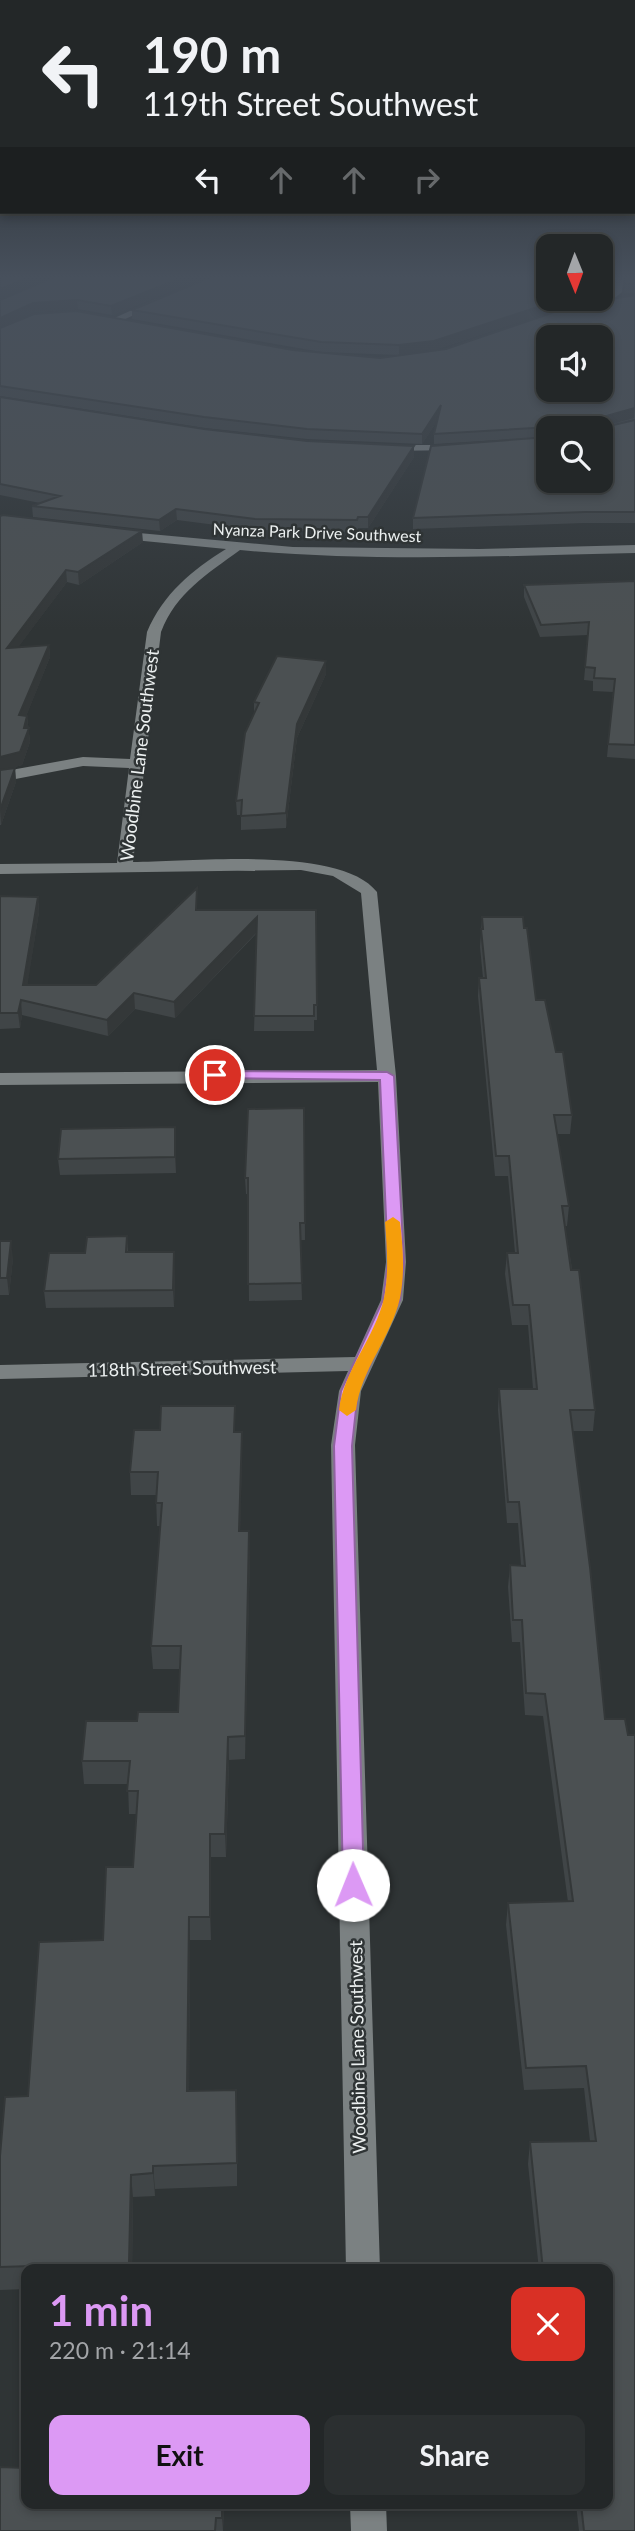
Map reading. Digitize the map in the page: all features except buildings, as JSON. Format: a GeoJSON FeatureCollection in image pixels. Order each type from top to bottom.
{"type":"FeatureCollection","features":[{"type":"Feature","properties":{"kind":"street"},"geometry":{"type":"LineString","coordinates":[[375,448],[468,448]]}},
{"type":"Feature","properties":{"kind":"street","name":"Nyanza Park Drive Southwest"},"geometry":{"type":"LineString","coordinates":[[105,533],[235,548],[466,552],[635,549]]}},
{"type":"Feature","properties":{"kind":"street","name":"Woodbine Lane Southwest"},"geometry":{"type":"LineString","coordinates":[[235,548],[214,561],[172,598],[158,620],[124,869],[301,865],[326,868],[359,881],[369,892],[372,904],[387,1076],[396,1262],[391,1300],[364,1364],[349,1391],[343,1446],[363,2264]]}},
{"type":"Feature","properties":{"kind":"street"},"geometry":{"type":"LineString","coordinates":[[0,777],[17,776],[73,760],[97,758],[137,765]]}},
{"type":"Feature","properties":{"kind":"street"},"geometry":{"type":"LineString","coordinates":[[0,869],[124,869]]}},
{"type":"Feature","properties":{"kind":"street"},"geometry":{"type":"LineString","coordinates":[[0,1079],[387,1076]]}},
{"type":"Feature","properties":{"kind":"street","name":"118th Street Southwest"},"geometry":{"type":"LineString","coordinates":[[0,1372],[364,1364]]}},
{"type":"Feature","properties":{"kind":"street"},"geometry":{"type":"LineString","coordinates":[[368,2509],[369,2531]]}},
{"type":"Feature","properties":{"kind":"slow traffic"},"geometry":{"type":"LineString","coordinates":[[347,1410],[349,1391],[364,1364],[391,1300],[396,1262],[393,1222]]}},
{"type":"Feature","properties":{"kind":"route"},"geometry":{"type":"LineString","coordinates":[[215,1075],[387,1076],[396,1262],[391,1300],[364,1364],[349,1391],[343,1446],[353,1885]]}}]}
